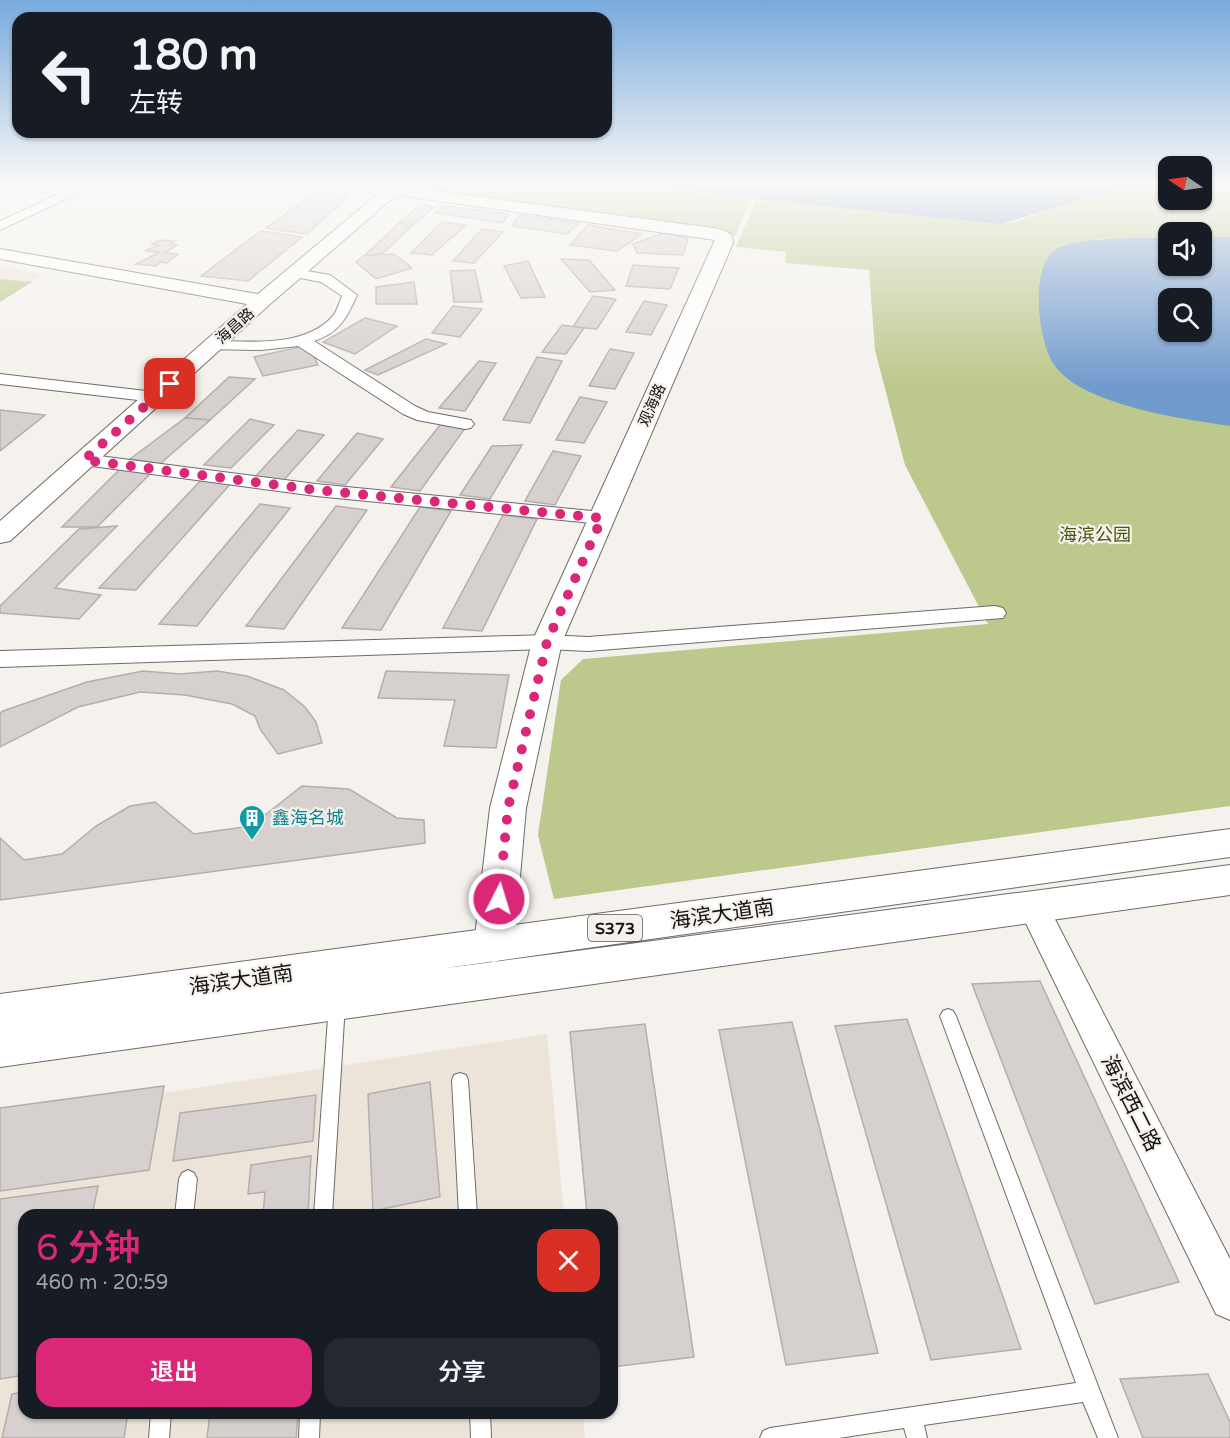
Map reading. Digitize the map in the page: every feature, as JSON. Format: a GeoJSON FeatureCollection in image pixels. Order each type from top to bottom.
{"type":"FeatureCollection","features":[{"type":"Feature","properties":{"kind":"street","name":"海昌路"},"geometry":{"type":"LineString","coordinates":[[0,535],[322,250]]}},
{"type":"Feature","properties":{"kind":"street","name":"观海路"},"geometry":{"type":"LineString","coordinates":[[494,945],[508,808],[547,642],[721,250]]}},
{"type":"Feature","properties":{"kind":"street"},"geometry":{"type":"LineString","coordinates":[[0,254],[262,301]]}},
{"type":"Feature","properties":{"kind":"street"},"geometry":{"type":"LineString","coordinates":[[212,346],[282,344],[302,341],[339,320],[350,295],[325,279],[295,273]]}},
{"type":"Feature","properties":{"kind":"street"},"geometry":{"type":"LineString","coordinates":[[302,341],[409,410],[423,416],[465,424]]}},
{"type":"Feature","properties":{"kind":"street"},"geometry":{"type":"LineString","coordinates":[[0,379],[155,397]]}},
{"type":"Feature","properties":{"kind":"street"},"geometry":{"type":"LineString","coordinates":[[84,460],[327,491],[602,518]]}},
{"type":"Feature","properties":{"kind":"street"},"geometry":{"type":"LineString","coordinates":[[0,659],[547,642],[588,644],[995,613]]}},
{"type":"Feature","properties":{"kind":"street","name":"海滨大道南"},"geometry":{"type":"LineString","coordinates":[[0,1013],[1230,843]]}},
{"type":"Feature","properties":{"kind":"street","name":"海滨大道南"},"geometry":{"type":"LineString","coordinates":[[0,1047],[1230,880]]}},
{"type":"Feature","properties":{"kind":"street","name":"海滨西二路"},"geometry":{"type":"LineString","coordinates":[[1033,907],[1230,1300]]}},
{"type":"Feature","properties":{"kind":"lane"},"geometry":{"type":"LineString","coordinates":[[323,1209],[337,1002]]}},
{"type":"Feature","properties":{"kind":"lane"},"geometry":{"type":"LineString","coordinates":[[948,1016],[1108,1438]]}},
{"type":"Feature","properties":{"kind":"lane"},"geometry":{"type":"LineString","coordinates":[[460,1080],[468,1209]]}},
{"type":"Feature","properties":{"kind":"lane"},"geometry":{"type":"LineString","coordinates":[[185,1209],[188,1179]]}},
{"type":"Feature","properties":{"kind":"lane"},"geometry":{"type":"LineString","coordinates":[[770,1438],[1089,1390]]}},
{"type":"Feature","properties":{"kind":"lane"},"geometry":{"type":"LineString","coordinates":[[911,1417],[917,1438]]}},
{"type":"Feature","properties":{"kind":"lane"},"geometry":{"type":"LineString","coordinates":[[159,1438],[161,1419]]}},
{"type":"Feature","properties":{"kind":"lane"},"geometry":{"type":"LineString","coordinates":[[309,1438],[310,1419]]}},
{"type":"Feature","properties":{"kind":"lane"},"geometry":{"type":"LineString","coordinates":[[480,1419],[481,1438]]}},
{"type":"Feature","properties":{"kind":"shaded area"},"geometry":{"type":"Polygon","coordinates":[[[0,266],[44,275],[0,302],[0,266]]]}},
{"type":"Feature","properties":{"kind":"shaded area"},"geometry":{"type":"Polygon","coordinates":[[[547,1034],[563,1209],[18,1209],[18,1419],[583,1419],[585,1438],[0,1438],[0,1118],[547,1034]]]}},
{"type":"Feature","properties":{"kind":"green space","name":"海滨公园"},"geometry":{"type":"Polygon","coordinates":[[[767,250],[1097,250],[1109,398],[1163,414],[1230,426],[1230,806],[554,899],[538,835],[561,680],[583,659],[988,624],[905,465],[875,350],[869,270],[785,263],[786,252],[767,250]]]}},
{"type":"Feature","properties":{"kind":"green space"},"geometry":{"type":"Polygon","coordinates":[[[0,279],[32,282],[0,302],[0,279]]]}},
{"type":"Feature","properties":{"kind":"water"},"geometry":{"type":"Polygon","coordinates":[[[1055,250],[1158,250],[1158,276],[1212,276],[1212,250],[1230,250],[1230,426],[1134,408],[1097,395],[1063,375],[1055,366],[1044,341],[1039,306],[1042,272],[1047,259],[1055,250]]]}},
{"type":"Feature","properties":{"kind":"building"},"geometry":{"type":"Polygon","coordinates":[[[169,250],[165,253],[178,254],[167,263],[161,262],[156,266],[136,264],[160,252],[145,251],[169,250]]]}},
{"type":"Feature","properties":{"kind":"building"},"geometry":{"type":"Polygon","coordinates":[[[236,250],[286,250],[248,281],[201,276],[236,250]]]}},
{"type":"Feature","properties":{"kind":"building"},"geometry":{"type":"Polygon","coordinates":[[[370,250],[386,250],[380,256],[365,255],[370,250]]]}},
{"type":"Feature","properties":{"kind":"building"},"geometry":{"type":"Polygon","coordinates":[[[414,250],[438,250],[432,255],[411,253],[414,250]]]}},
{"type":"Feature","properties":{"kind":"building"},"geometry":{"type":"Polygon","coordinates":[[[463,250],[486,250],[474,263],[453,261],[463,250]]]}},
{"type":"Feature","properties":{"kind":"building"},"geometry":{"type":"Polygon","coordinates":[[[636,250],[685,250],[683,255],[637,253],[636,250]]]}},
{"type":"Feature","properties":{"kind":"building"},"geometry":{"type":"Polygon","coordinates":[[[394,254],[412,268],[376,279],[356,262],[365,255],[394,254]]]}},
{"type":"Feature","properties":{"kind":"building"},"geometry":{"type":"Polygon","coordinates":[[[561,259],[589,260],[615,290],[590,292],[561,259]]]}},
{"type":"Feature","properties":{"kind":"building"},"geometry":{"type":"Polygon","coordinates":[[[528,261],[545,297],[521,298],[504,266],[528,261]]]}},
{"type":"Feature","properties":{"kind":"building"},"geometry":{"type":"Polygon","coordinates":[[[633,265],[679,268],[670,289],[626,286],[633,265]]]}},
{"type":"Feature","properties":{"kind":"building"},"geometry":{"type":"Polygon","coordinates":[[[475,270],[482,302],[454,302],[450,271],[475,270]]]}},
{"type":"Feature","properties":{"kind":"building"},"geometry":{"type":"Polygon","coordinates":[[[414,282],[417,304],[376,304],[376,287],[414,282]]]}},
{"type":"Feature","properties":{"kind":"building"},"geometry":{"type":"Polygon","coordinates":[[[593,296],[616,299],[597,329],[573,327],[593,296]]]}},
{"type":"Feature","properties":{"kind":"building"},"geometry":{"type":"Polygon","coordinates":[[[644,301],[667,305],[651,335],[626,332],[644,301]]]}},
{"type":"Feature","properties":{"kind":"building"},"geometry":{"type":"Polygon","coordinates":[[[453,306],[482,309],[460,337],[432,333],[453,306]]]}},
{"type":"Feature","properties":{"kind":"building"},"geometry":{"type":"Polygon","coordinates":[[[365,318],[397,326],[355,354],[323,342],[365,318]]]}},
{"type":"Feature","properties":{"kind":"building"},"geometry":{"type":"Polygon","coordinates":[[[562,325],[584,328],[566,354],[542,352],[562,325]]]}},
{"type":"Feature","properties":{"kind":"building"},"geometry":{"type":"Polygon","coordinates":[[[426,339],[446,344],[378,375],[365,370],[426,339]]]}},
{"type":"Feature","properties":{"kind":"building"},"geometry":{"type":"Polygon","coordinates":[[[309,345],[318,365],[263,376],[254,357],[309,345]]]}},
{"type":"Feature","properties":{"kind":"building"},"geometry":{"type":"Polygon","coordinates":[[[610,349],[634,353],[615,389],[589,386],[610,349]]]}},
{"type":"Feature","properties":{"kind":"building"},"geometry":{"type":"Polygon","coordinates":[[[537,357],[562,361],[530,423],[503,420],[537,357]]]}},
{"type":"Feature","properties":{"kind":"building"},"geometry":{"type":"Polygon","coordinates":[[[479,361],[496,363],[465,411],[439,408],[479,361]]]}},
{"type":"Feature","properties":{"kind":"building"},"geometry":{"type":"Polygon","coordinates":[[[229,377],[255,379],[210,420],[185,418],[229,377]]]}},
{"type":"Feature","properties":{"kind":"building"},"geometry":{"type":"Polygon","coordinates":[[[580,397],[607,402],[584,443],[556,440],[580,397]]]}},
{"type":"Feature","properties":{"kind":"building"},"geometry":{"type":"Polygon","coordinates":[[[0,410],[45,415],[0,451],[0,410]]]}},
{"type":"Feature","properties":{"kind":"building"},"geometry":{"type":"Polygon","coordinates":[[[185,418],[210,420],[160,464],[130,459],[185,418]]]}},
{"type":"Feature","properties":{"kind":"building"},"geometry":{"type":"Polygon","coordinates":[[[250,419],[274,425],[231,468],[204,465],[250,419]]]}},
{"type":"Feature","properties":{"kind":"building"},"geometry":{"type":"Polygon","coordinates":[[[440,425],[466,427],[420,491],[391,487],[440,425]]]}},
{"type":"Feature","properties":{"kind":"building"},"geometry":{"type":"Polygon","coordinates":[[[298,430],[324,435],[283,481],[255,477],[298,430]]]}},
{"type":"Feature","properties":{"kind":"building"},"geometry":{"type":"Polygon","coordinates":[[[357,433],[383,439],[345,485],[317,481],[357,433]]]}},
{"type":"Feature","properties":{"kind":"building"},"geometry":{"type":"Polygon","coordinates":[[[522,445],[490,499],[460,495],[492,446],[522,445]]]}},
{"type":"Feature","properties":{"kind":"building"},"geometry":{"type":"Polygon","coordinates":[[[553,451],[581,456],[555,505],[525,501],[553,451]]]}},
{"type":"Feature","properties":{"kind":"building"},"geometry":{"type":"Polygon","coordinates":[[[130,459],[160,464],[97,527],[62,527],[130,459]]]}},
{"type":"Feature","properties":{"kind":"building"},"geometry":{"type":"Polygon","coordinates":[[[204,477],[233,481],[136,590],[99,588],[204,477]]]}},
{"type":"Feature","properties":{"kind":"building"},"geometry":{"type":"Polygon","coordinates":[[[260,504],[290,508],[197,626],[159,624],[260,504]]]}},
{"type":"Feature","properties":{"kind":"building"},"geometry":{"type":"Polygon","coordinates":[[[336,506],[367,510],[284,629],[246,626],[336,506]]]}},
{"type":"Feature","properties":{"kind":"building"},"geometry":{"type":"Polygon","coordinates":[[[420,507],[451,511],[381,630],[342,628],[420,507]]]}},
{"type":"Feature","properties":{"kind":"building"},"geometry":{"type":"Polygon","coordinates":[[[503,515],[537,519],[482,631],[443,628],[503,515]]]}},
{"type":"Feature","properties":{"kind":"building"},"geometry":{"type":"Polygon","coordinates":[[[117,526],[55,588],[101,595],[79,619],[0,613],[0,606],[79,529],[117,526]]]}},
{"type":"Feature","properties":{"kind":"building","name":"鑫海名城"},"geometry":{"type":"Polygon","coordinates":[[[143,671],[180,674],[217,671],[247,676],[284,690],[305,707],[316,722],[322,743],[278,754],[260,729],[255,716],[232,704],[185,695],[140,692],[78,707],[0,747],[0,713],[3,711],[87,682],[143,671]]]}},
{"type":"Feature","properties":{"kind":"building"},"geometry":{"type":"Polygon","coordinates":[[[386,671],[509,675],[496,748],[444,746],[455,700],[378,698],[386,671]]]}},
{"type":"Feature","properties":{"kind":"building","name":"鑫海名城"},"geometry":{"type":"Polygon","coordinates":[[[302,786],[349,789],[397,818],[424,820],[425,843],[0,900],[0,838],[24,860],[62,854],[96,826],[130,806],[155,802],[194,834],[251,826],[302,786]]]}},
{"type":"Feature","properties":{"kind":"building"},"geometry":{"type":"Polygon","coordinates":[[[1040,981],[1179,1282],[1095,1304],[972,984],[1040,981]]]}},
{"type":"Feature","properties":{"kind":"building"},"geometry":{"type":"Polygon","coordinates":[[[907,1019],[1021,1349],[931,1360],[835,1026],[907,1019]]]}},
{"type":"Feature","properties":{"kind":"building"},"geometry":{"type":"Polygon","coordinates":[[[792,1022],[878,1353],[786,1365],[719,1030],[792,1022]]]}},
{"type":"Feature","properties":{"kind":"building"},"geometry":{"type":"Polygon","coordinates":[[[645,1024],[694,1357],[618,1366],[618,1209],[586,1209],[570,1032],[645,1024]]]}},
{"type":"Feature","properties":{"kind":"building"},"geometry":{"type":"Polygon","coordinates":[[[430,1082],[440,1197],[373,1209],[368,1094],[430,1082]]]}},
{"type":"Feature","properties":{"kind":"building"},"geometry":{"type":"Polygon","coordinates":[[[164,1086],[149,1170],[0,1191],[0,1108],[164,1086]]]}},
{"type":"Feature","properties":{"kind":"building"},"geometry":{"type":"Polygon","coordinates":[[[316,1095],[313,1141],[173,1161],[180,1113],[316,1095]]]}},
{"type":"Feature","properties":{"kind":"building"},"geometry":{"type":"Polygon","coordinates":[[[311,1156],[308,1209],[264,1209],[265,1192],[248,1194],[251,1165],[311,1156]]]}},
{"type":"Feature","properties":{"kind":"building"},"geometry":{"type":"Polygon","coordinates":[[[98,1186],[93,1209],[18,1209],[18,1376],[0,1379],[0,1199],[98,1186]]]}},
{"type":"Feature","properties":{"kind":"building"},"geometry":{"type":"Polygon","coordinates":[[[1208,1374],[1230,1422],[1230,1438],[1143,1438],[1120,1379],[1208,1374]]]}},
{"type":"Feature","properties":{"kind":"building"},"geometry":{"type":"Polygon","coordinates":[[[18,1393],[18,1419],[127,1419],[124,1438],[2,1438],[12,1394],[18,1393]]]}},
{"type":"Feature","properties":{"kind":"building"},"geometry":{"type":"Polygon","coordinates":[[[209,1419],[298,1419],[296,1438],[207,1438],[209,1419]]]}},
{"type":"Feature","properties":{"kind":"place","name":"鑫海名城"},"geometry":{"type":"Point","coordinates":[252,841]}},
{"type":"Feature","properties":{"kind":"route"},"geometry":{"type":"LineString","coordinates":[[170,384],[84,460],[316,490],[602,518],[547,642],[508,808],[499,899]]}}]}
